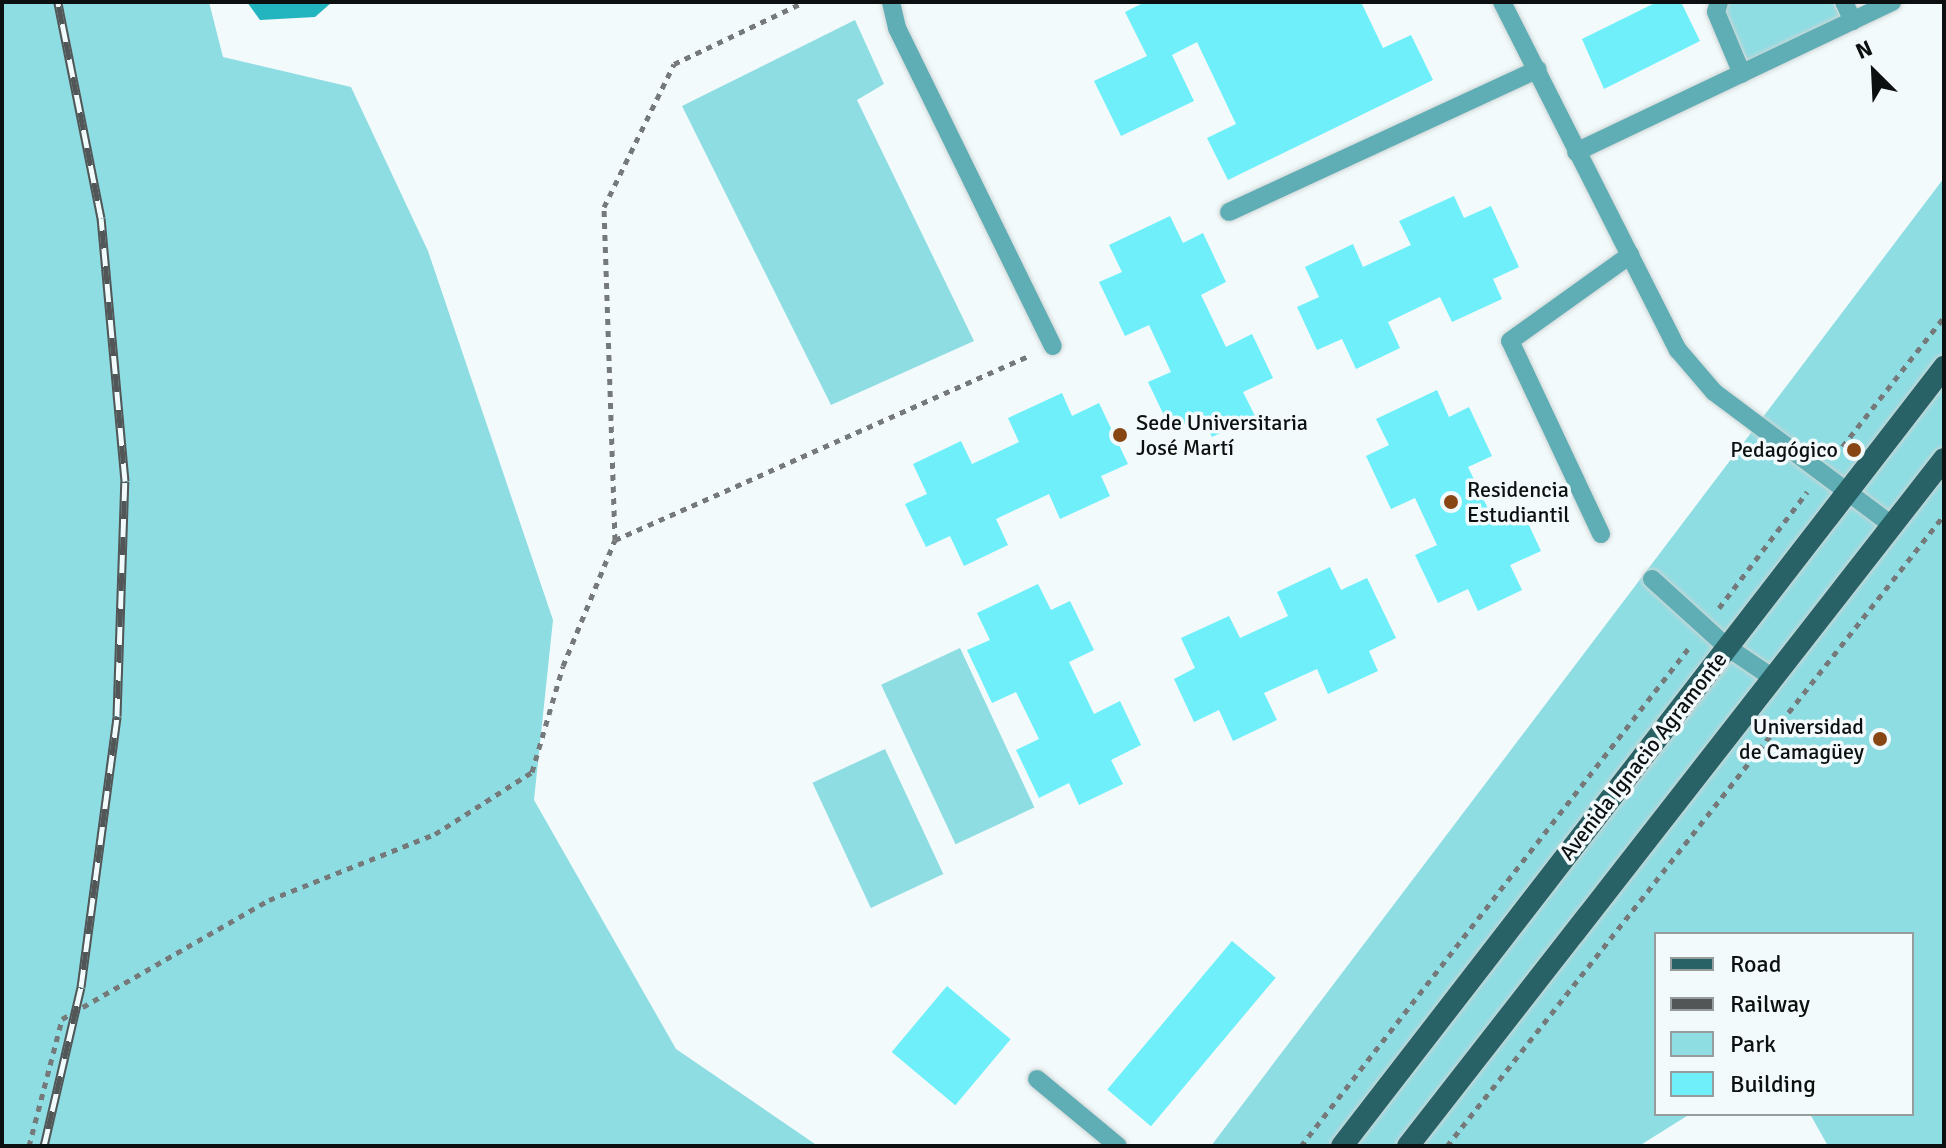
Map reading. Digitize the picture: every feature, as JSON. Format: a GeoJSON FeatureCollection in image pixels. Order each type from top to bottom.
{"type":"FeatureCollection","features":[{"type":"Feature","properties":{"kind":"main road","name":"Avenida Ignacio Agramonte"},"geometry":{"type":"LineString","coordinates":[[1342,1146],[1944,367]]}},
{"type":"Feature","properties":{"kind":"main road"},"geometry":{"type":"LineString","coordinates":[[1408,1146],[1944,459]]}},
{"type":"Feature","properties":{"kind":"lane"},"geometry":{"type":"LineString","coordinates":[[891,2],[897,28],[1053,346]]}},
{"type":"Feature","properties":{"kind":"lane"},"geometry":{"type":"LineString","coordinates":[[1502,2],[1678,350],[1714,392],[1892,525]]}},
{"type":"Feature","properties":{"kind":"lane"},"geometry":{"type":"LineString","coordinates":[[1719,2],[1716,12],[1742,74]]}},
{"type":"Feature","properties":{"kind":"lane"},"geometry":{"type":"LineString","coordinates":[[1844,2],[1853,21]]}},
{"type":"Feature","properties":{"kind":"lane"},"geometry":{"type":"LineString","coordinates":[[1576,152],[1892,2]]}},
{"type":"Feature","properties":{"kind":"lane"},"geometry":{"type":"LineString","coordinates":[[1229,212],[1538,69]]}},
{"type":"Feature","properties":{"kind":"lane"},"geometry":{"type":"LineString","coordinates":[[1601,534],[1510,341],[1630,255]]}},
{"type":"Feature","properties":{"kind":"lane"},"geometry":{"type":"LineString","coordinates":[[1652,579],[1727,647],[1773,678]]}},
{"type":"Feature","properties":{"kind":"lane"},"geometry":{"type":"LineString","coordinates":[[1037,1079],[1118,1146]]}},
{"type":"Feature","properties":{"kind":"path"},"geometry":{"type":"LineString","coordinates":[[29,1146],[62,1019],[269,900],[435,834],[532,772],[563,666],[615,540],[604,207],[674,64],[804,2]]}},
{"type":"Feature","properties":{"kind":"path"},"geometry":{"type":"LineString","coordinates":[[1301,1146],[1944,317]]}},
{"type":"Feature","properties":{"kind":"path"},"geometry":{"type":"LineString","coordinates":[[615,540],[1053,346]]}},
{"type":"Feature","properties":{"kind":"path"},"geometry":{"type":"LineString","coordinates":[[1447,1146],[1944,515]]}},
{"type":"Feature","properties":{"kind":"green space"},"geometry":{"type":"Polygon","coordinates":[[[2,2],[209,2],[223,57],[351,87],[428,251],[553,620],[534,800],[676,1049],[818,1146],[2,1146],[2,2]]]}},
{"type":"Feature","properties":{"kind":"green space"},"geometry":{"type":"Polygon","coordinates":[[[1727,2],[1833,2],[1840,17],[1748,62],[1724,12],[1727,2]]]}},
{"type":"Feature","properties":{"kind":"green space"},"geometry":{"type":"Polygon","coordinates":[[[855,20],[884,84],[857,100],[974,341],[831,405],[682,106],[855,20]]]}},
{"type":"Feature","properties":{"kind":"green space"},"geometry":{"type":"Polygon","coordinates":[[[1944,178],[1944,1146],[1828,1146],[1811,1116],[1914,1116],[1914,932],[1654,932],[1654,1116],[1687,1116],[1639,1146],[1211,1146],[1944,178]]]}},
{"type":"Feature","properties":{"kind":"green space"},"geometry":{"type":"Polygon","coordinates":[[[960,648],[1034,808],[956,844],[881,685],[960,648]]]}},
{"type":"Feature","properties":{"kind":"green space"},"geometry":{"type":"Polygon","coordinates":[[[885,749],[943,874],[871,908],[812,783],[885,749]]]}},
{"type":"Feature","properties":{"kind":"shaded area"},"geometry":{"type":"Polygon","coordinates":[[[247,2],[331,3],[315,17],[260,20],[247,2]]]}},
{"type":"Feature","properties":{"kind":"building"},"geometry":{"type":"Polygon","coordinates":[[[1145,2],[1361,2],[1383,48],[1411,35],[1433,80],[1228,180],[1207,138],[1236,124],[1197,42],[1172,55],[1194,101],[1121,136],[1094,81],[1147,56],[1125,12],[1145,2]]]}},
{"type":"Feature","properties":{"kind":"building"},"geometry":{"type":"Polygon","coordinates":[[[1657,2],[1681,2],[1700,41],[1604,89],[1582,39],[1657,2]]]}},
{"type":"Feature","properties":{"kind":"building"},"geometry":{"type":"Polygon","coordinates":[[[1454,196],[1464,218],[1491,206],[1519,267],[1493,279],[1502,299],[1452,322],[1440,297],[1388,322],[1400,348],[1356,369],[1342,339],[1317,350],[1297,307],[1319,297],[1305,267],[1353,244],[1363,267],[1411,245],[1399,221],[1454,196]]]}},
{"type":"Feature","properties":{"kind":"building"},"geometry":{"type":"Polygon","coordinates":[[[1170,216],[1183,243],[1203,233],[1226,282],[1201,295],[1226,347],[1252,334],[1273,378],[1243,392],[1255,416],[1212,437],[1201,416],[1171,430],[1148,382],[1171,372],[1149,325],[1125,336],[1099,282],[1122,272],[1109,245],[1170,216]]]}},
{"type":"Feature","properties":{"kind":"building","name":"Residencia Estudiantil"},"geometry":{"type":"Polygon","coordinates":[[[1437,390],[1449,417],[1469,407],[1492,456],[1468,467],[1493,519],[1520,506],[1541,551],[1510,565],[1522,590],[1478,611],[1468,589],[1438,603],[1415,555],[1437,545],[1415,498],[1391,509],[1366,456],[1389,445],[1376,419],[1437,390]]]}},
{"type":"Feature","properties":{"kind":"building"},"geometry":{"type":"Polygon","coordinates":[[[1062,393],[1072,416],[1099,403],[1128,464],[1101,476],[1110,496],[1060,519],[1049,494],[996,519],[1008,545],[964,566],[950,536],[926,547],[905,504],[927,494],[913,464],[961,441],[972,464],[1019,442],[1008,418],[1062,393]]]}},
{"type":"Feature","properties":{"kind":"building"},"geometry":{"type":"Polygon","coordinates":[[[1330,567],[1341,590],[1367,578],[1396,638],[1369,651],[1378,671],[1328,694],[1317,669],[1264,693],[1277,720],[1233,741],[1219,710],[1194,722],[1174,679],[1195,668],[1181,638],[1229,616],[1240,638],[1288,616],[1277,592],[1330,567]]]}},
{"type":"Feature","properties":{"kind":"building"},"geometry":{"type":"Polygon","coordinates":[[[1038,584],[1051,610],[1070,601],[1094,650],[1069,662],[1094,714],[1120,701],[1141,745],[1111,760],[1123,784],[1079,805],[1069,783],[1039,798],[1016,750],[1039,739],[1016,692],[992,703],[967,650],[990,640],[977,613],[1038,584]]]}},
{"type":"Feature","properties":{"kind":"building"},"geometry":{"type":"Polygon","coordinates":[[[1232,941],[1276,978],[1151,1126],[1107,1090],[1232,941]]]}},
{"type":"Feature","properties":{"kind":"building"},"geometry":{"type":"Polygon","coordinates":[[[947,986],[1011,1039],[955,1105],[892,1052],[947,986]]]}},
{"type":"Feature","properties":{"kind":"railway"},"geometry":{"type":"LineString","coordinates":[[44,1146],[81,987],[117,716],[125,481],[101,218],[58,2]]}},
{"type":"Feature","properties":{"kind":"place","name":"Sede Universitaria José Martí"},"geometry":{"type":"Point","coordinates":[1120,435]}},
{"type":"Feature","properties":{"kind":"place","name":"Pedagógico"},"geometry":{"type":"Point","coordinates":[1854,450]}},
{"type":"Feature","properties":{"kind":"place","name":"Residencia Estudiantil"},"geometry":{"type":"Point","coordinates":[1451,502]}},
{"type":"Feature","properties":{"kind":"place","name":"Universidad de Camagüey"},"geometry":{"type":"Point","coordinates":[1880,739]}}]}
